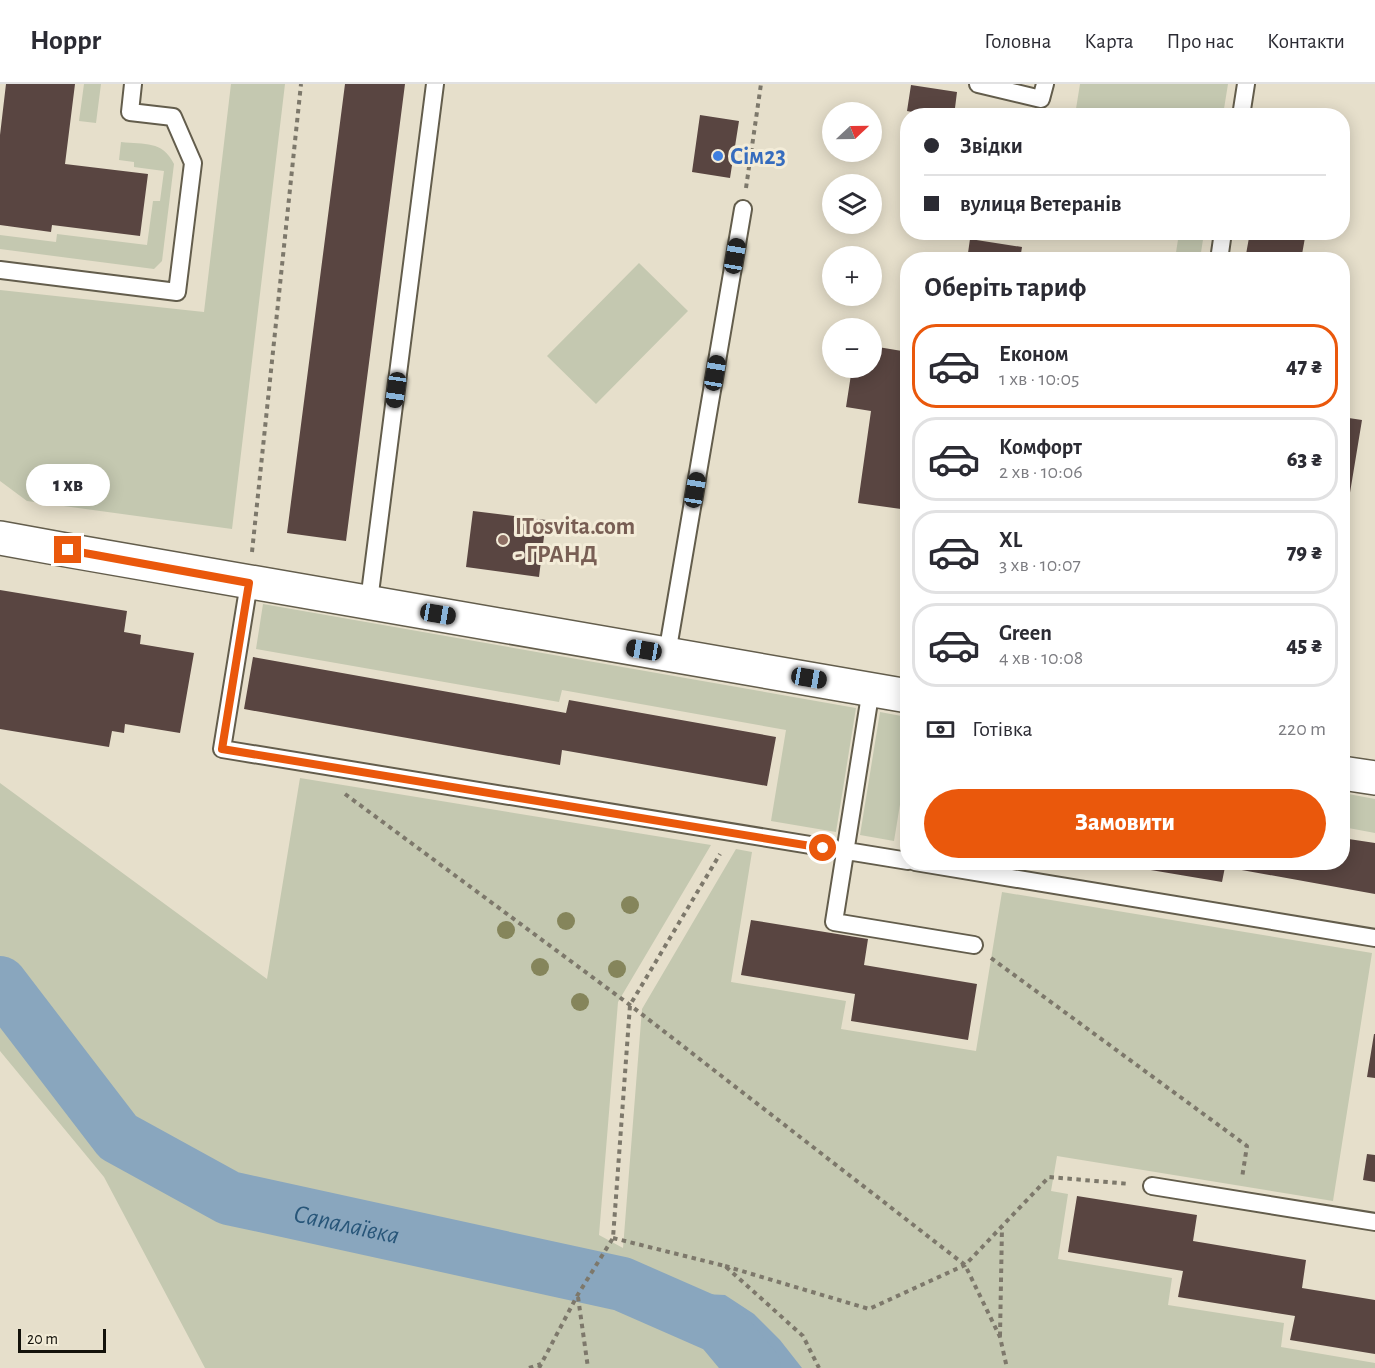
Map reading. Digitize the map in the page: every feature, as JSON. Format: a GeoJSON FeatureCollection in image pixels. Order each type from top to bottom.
{"type":"FeatureCollection","features":[{"type":"Feature","properties":{"kind":"street"},"geometry":{"type":"LineString","coordinates":[[0,538],[900,694]]}},
{"type":"Feature","properties":{"kind":"street"},"geometry":{"type":"LineString","coordinates":[[1350,774],[1375,778]]}},
{"type":"Feature","properties":{"kind":"lane"},"geometry":{"type":"LineString","coordinates":[[0,270],[177,292],[193,163],[172,117],[130,112],[133,84]]}},
{"type":"Feature","properties":{"kind":"lane"},"geometry":{"type":"LineString","coordinates":[[369,601],[435,84]]}},
{"type":"Feature","properties":{"kind":"lane"},"geometry":{"type":"LineString","coordinates":[[978,84],[1041,99],[1045,84]]}},
{"type":"Feature","properties":{"kind":"lane"},"geometry":{"type":"LineString","coordinates":[[1242,108],[1246,84]]}},
{"type":"Feature","properties":{"kind":"lane"},"geometry":{"type":"LineString","coordinates":[[667,654],[743,209]]}},
{"type":"Feature","properties":{"kind":"lane"},"geometry":{"type":"LineString","coordinates":[[249,583],[222,749],[900,860]]}},
{"type":"Feature","properties":{"kind":"lane"},"geometry":{"type":"LineString","coordinates":[[872,689],[834,922],[974,945]]}},
{"type":"Feature","properties":{"kind":"lane"},"geometry":{"type":"LineString","coordinates":[[963,870],[1375,938]]}},
{"type":"Feature","properties":{"kind":"lane"},"geometry":{"type":"LineString","coordinates":[[1152,1186],[1375,1222]]}},
{"type":"Feature","properties":{"kind":"path"},"geometry":{"type":"LineString","coordinates":[[249,583],[301,84]]}},
{"type":"Feature","properties":{"kind":"path"},"geometry":{"type":"LineString","coordinates":[[743,209],[760,84]]}},
{"type":"Feature","properties":{"kind":"path"},"geometry":{"type":"LineString","coordinates":[[340,790],[630,1005],[965,1265],[1000,1337],[1007,1368]]}},
{"type":"Feature","properties":{"kind":"path"},"geometry":{"type":"LineString","coordinates":[[529,1368],[540,1366],[577,1296],[612,1238],[630,1005],[733,833]]}},
{"type":"Feature","properties":{"kind":"path"},"geometry":{"type":"LineString","coordinates":[[974,945],[1247,1146],[1238,1200]]}},
{"type":"Feature","properties":{"kind":"path"},"geometry":{"type":"LineString","coordinates":[[612,1238],[725,1266],[869,1309],[965,1265],[1049,1177],[1152,1186]]}},
{"type":"Feature","properties":{"kind":"path"},"geometry":{"type":"LineString","coordinates":[[1000,1337],[1002,1226]]}},
{"type":"Feature","properties":{"kind":"path"},"geometry":{"type":"LineString","coordinates":[[725,1266],[803,1336],[819,1368]]}},
{"type":"Feature","properties":{"kind":"path"},"geometry":{"type":"LineString","coordinates":[[577,1296],[588,1368]]}},
{"type":"Feature","properties":{"kind":"green space"},"geometry":{"type":"Polygon","coordinates":[[[84,84],[101,84],[96,123],[79,121],[84,84]]]}},
{"type":"Feature","properties":{"kind":"green space"},"geometry":{"type":"Polygon","coordinates":[[[231,84],[285,84],[232,529],[27,501],[0,481],[0,290],[204,312],[231,84]]]}},
{"type":"Feature","properties":{"kind":"green space"},"geometry":{"type":"Polygon","coordinates":[[[1080,84],[1228,84],[1224,108],[1076,108],[1080,84]]]}},
{"type":"Feature","properties":{"kind":"green space"},"geometry":{"type":"Polygon","coordinates":[[[121,142],[158,147],[169,156],[174,164],[162,261],[154,269],[0,249],[0,235],[56,242],[57,234],[147,245],[153,201],[160,201],[164,171],[134,167],[134,162],[119,160],[121,142]]]}},
{"type":"Feature","properties":{"kind":"green space"},"geometry":{"type":"Polygon","coordinates":[[[1178,240],[1203,240],[1201,252],[1176,252],[1178,240]]]}},
{"type":"Feature","properties":{"kind":"green space"},"geometry":{"type":"Polygon","coordinates":[[[639,263],[688,311],[596,404],[547,356],[639,263]]]}},
{"type":"Feature","properties":{"kind":"green space"},"geometry":{"type":"Polygon","coordinates":[[[263,604],[856,708],[836,832],[771,821],[786,730],[562,690],[559,702],[256,649],[263,604]]]}},
{"type":"Feature","properties":{"kind":"green space"},"geometry":{"type":"Polygon","coordinates":[[[880,712],[900,716],[900,805],[894,841],[860,835],[880,712]]]}},
{"type":"Feature","properties":{"kind":"green space"},"geometry":{"type":"Polygon","coordinates":[[[300,778],[711,845],[618,1002],[599,1235],[623,1248],[642,1009],[736,849],[752,852],[731,982],[846,1001],[841,1029],[976,1051],[1002,892],[1372,953],[1333,1201],[1057,1156],[1051,1191],[1068,1194],[1058,1259],[1172,1278],[1168,1305],[1284,1323],[1281,1347],[1375,1363],[1375,1368],[205,1368],[104,1177],[0,1051],[0,783],[267,979],[300,778]]]}},
{"type":"Feature","properties":{"kind":"green space"},"geometry":{"type":"Polygon","coordinates":[[[1350,794],[1375,799],[1375,833],[1350,828],[1350,794]]]}},
{"type":"Feature","properties":{"kind":"water"},"geometry":{"type":"Polygon","coordinates":[[[637,1263],[683,1293],[725,1295],[754,1314],[780,1340],[802,1368],[723,1368],[693,1339],[622,1284],[637,1263]]]}},
{"type":"Feature","properties":{"kind":"building"},"geometry":{"type":"Polygon","coordinates":[[[6,84],[75,84],[65,164],[148,174],[140,236],[52,225],[51,232],[0,225],[0,135],[6,84]]]}},
{"type":"Feature","properties":{"kind":"building"},"geometry":{"type":"Polygon","coordinates":[[[345,84],[405,84],[346,541],[287,533],[345,84]]]}},
{"type":"Feature","properties":{"kind":"building"},"geometry":{"type":"Polygon","coordinates":[[[911,85],[957,92],[955,108],[907,108],[911,85]]]}},
{"type":"Feature","properties":{"kind":"building"},"geometry":{"type":"Polygon","coordinates":[[[700,115],[739,121],[730,178],[692,172],[700,115]]]}},
{"type":"Feature","properties":{"kind":"building"},"geometry":{"type":"Polygon","coordinates":[[[970,240],[1022,247],[1021,252],[968,252],[970,240]]]}},
{"type":"Feature","properties":{"kind":"building"},"geometry":{"type":"Polygon","coordinates":[[[1249,240],[1305,240],[1302,252],[1246,252],[1249,240]]]}},
{"type":"Feature","properties":{"kind":"building"},"geometry":{"type":"Polygon","coordinates":[[[882,348],[900,351],[900,509],[858,503],[871,411],[846,407],[850,378],[882,378],[882,348]]]}},
{"type":"Feature","properties":{"kind":"building"},"geometry":{"type":"Polygon","coordinates":[[[1350,418],[1362,420],[1350,493],[1350,418]]]}},
{"type":"Feature","properties":{"kind":"building"},"geometry":{"type":"Polygon","coordinates":[[[473,511],[546,520],[539,577],[466,567],[473,511]]]}},
{"type":"Feature","properties":{"kind":"building"},"geometry":{"type":"Polygon","coordinates":[[[0,590],[127,611],[124,632],[141,635],[140,644],[194,653],[180,733],[125,724],[124,733],[112,731],[109,747],[0,729],[0,590]]]}},
{"type":"Feature","properties":{"kind":"building"},"geometry":{"type":"Polygon","coordinates":[[[253,657],[566,713],[569,700],[776,737],[767,786],[562,750],[560,765],[244,709],[253,657]]]}},
{"type":"Feature","properties":{"kind":"building"},"geometry":{"type":"Polygon","coordinates":[[[1350,839],[1375,843],[1375,894],[1242,870],[1350,870],[1350,839]]]}},
{"type":"Feature","properties":{"kind":"building"},"geometry":{"type":"Polygon","coordinates":[[[1151,870],[1224,870],[1222,882],[1151,870]]]}},
{"type":"Feature","properties":{"kind":"building"},"geometry":{"type":"Polygon","coordinates":[[[751,920],[868,939],[864,965],[977,984],[968,1040],[851,1021],[855,994],[741,975],[751,920]]]}},
{"type":"Feature","properties":{"kind":"building"},"geometry":{"type":"Polygon","coordinates":[[[1375,1034],[1375,1078],[1367,1077],[1375,1034]]]}},
{"type":"Feature","properties":{"kind":"building"},"geometry":{"type":"Polygon","coordinates":[[[1367,1154],[1375,1155],[1375,1182],[1363,1180],[1367,1154]]]}},
{"type":"Feature","properties":{"kind":"building"},"geometry":{"type":"Polygon","coordinates":[[[1077,1196],[1197,1215],[1193,1241],[1306,1260],[1302,1288],[1375,1300],[1375,1354],[1290,1340],[1295,1316],[1178,1297],[1183,1271],[1068,1252],[1077,1196]]]}},
{"type":"Feature","properties":{"kind":"waterway","name":"Сапалаївка"},"geometry":{"type":"LineString","coordinates":[[0,983],[118,1137],[229,1198],[622,1284],[720,1327],[754,1368]]}},
{"type":"Feature","properties":{"kind":"place","name":"Сім23"},"geometry":{"type":"Point","coordinates":[718,156]}},
{"type":"Feature","properties":{"kind":"place","name":"ITosvita.com - ГРАНД"},"geometry":{"type":"Point","coordinates":[503,540]}},
{"type":"Feature","properties":{"kind":"route"},"geometry":{"type":"LineString","coordinates":[[68,550],[249,583],[222,749],[823,848]]}}]}
